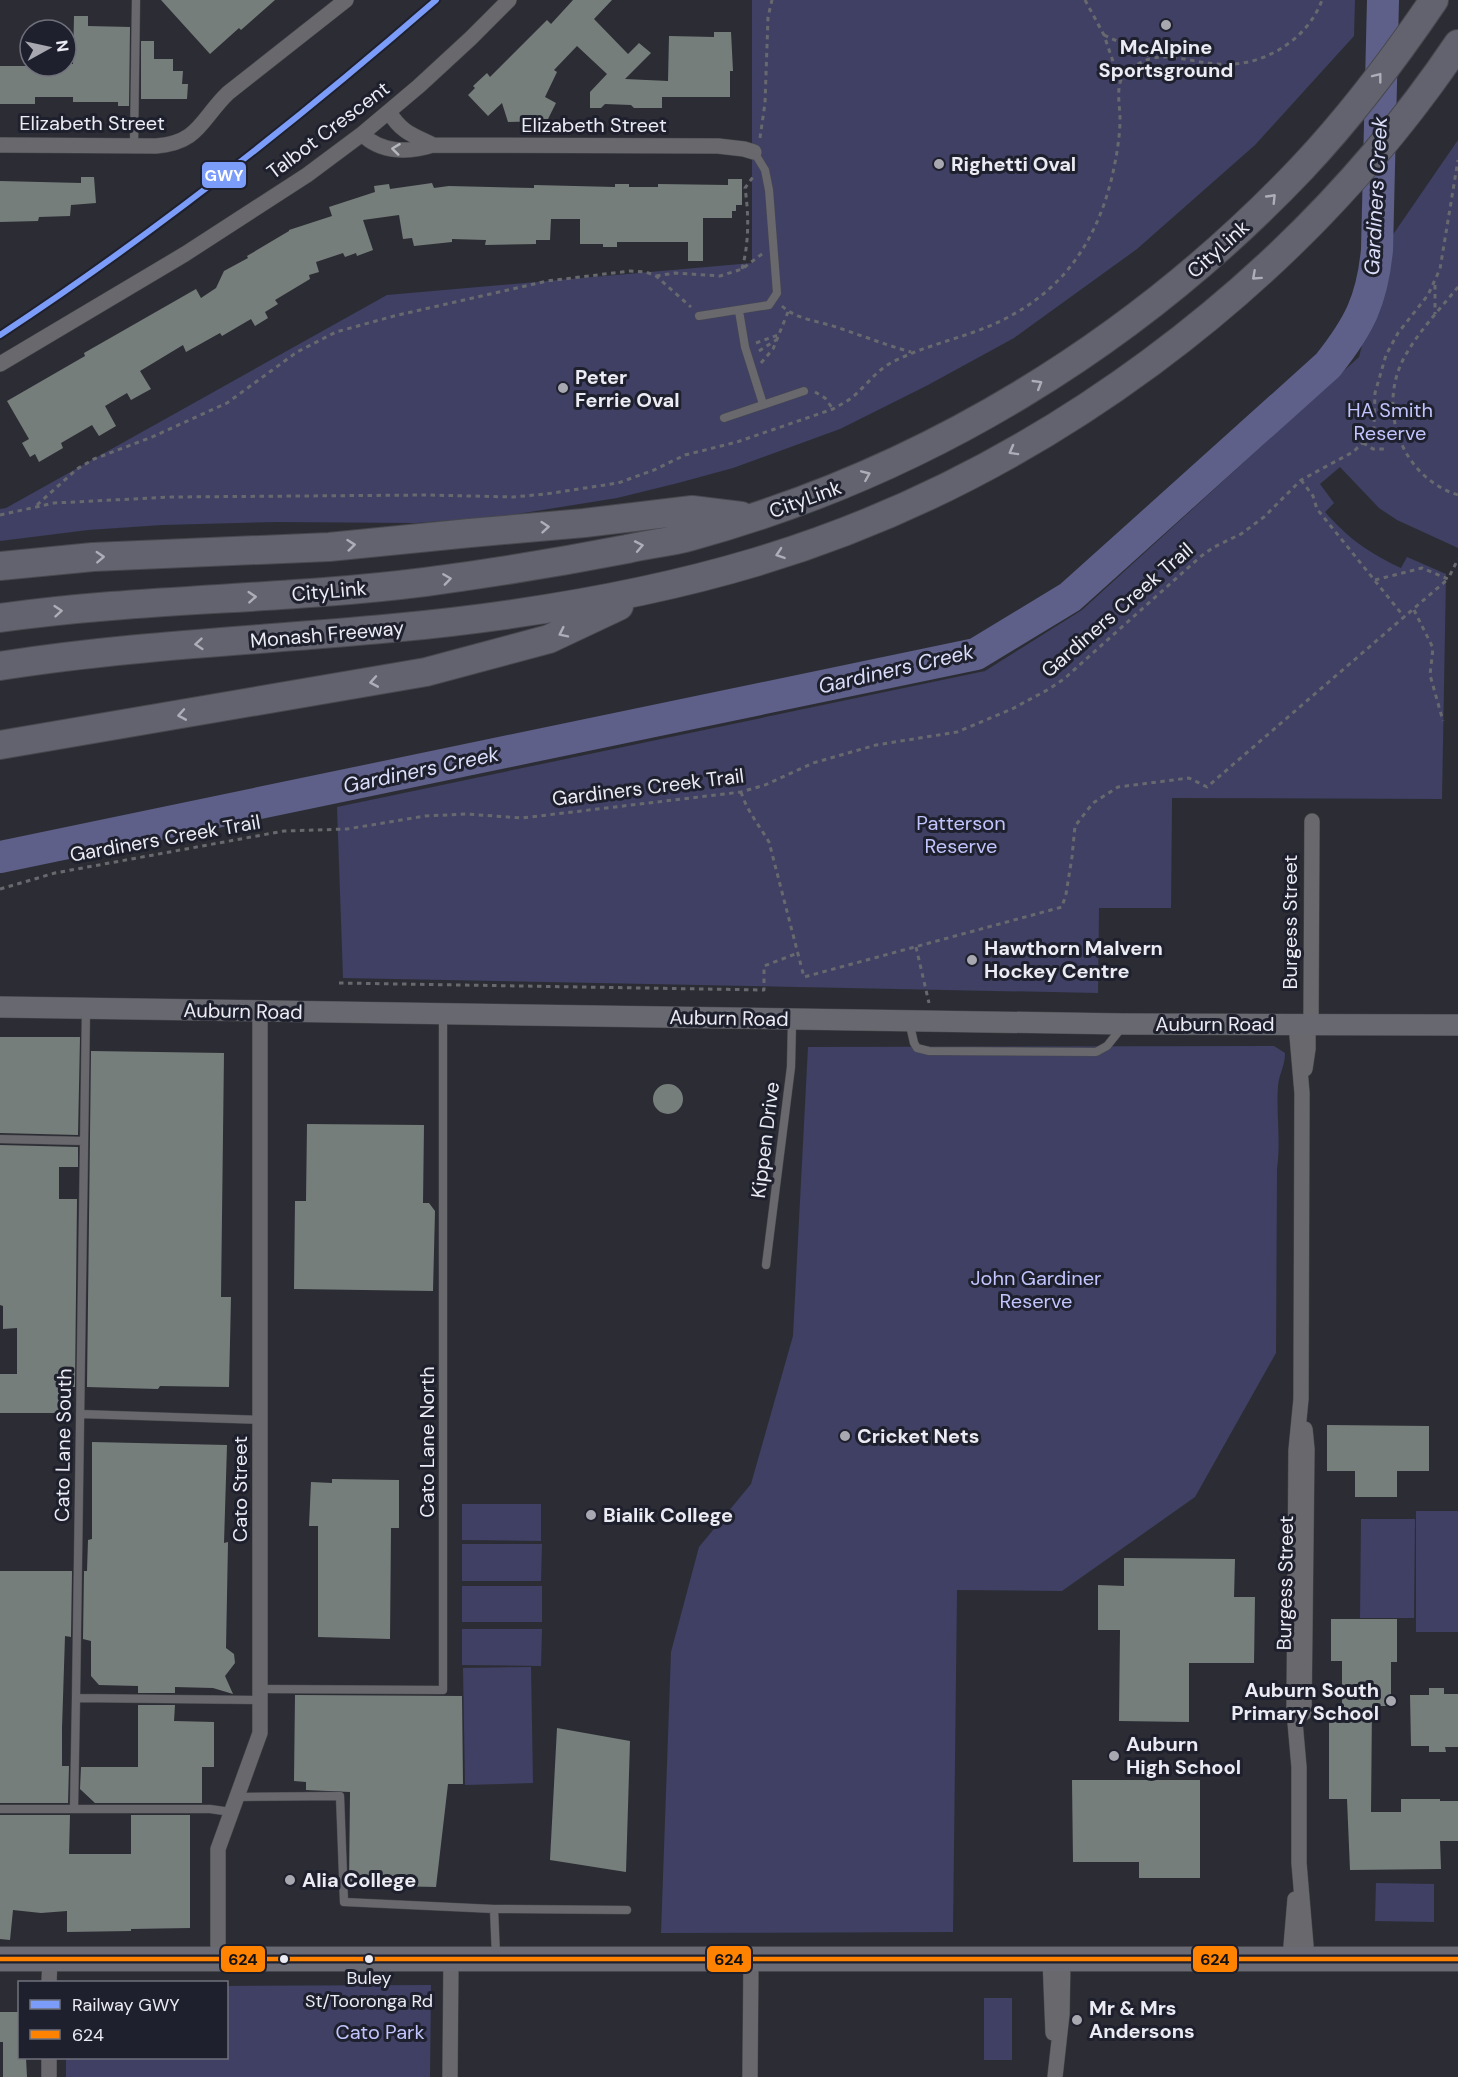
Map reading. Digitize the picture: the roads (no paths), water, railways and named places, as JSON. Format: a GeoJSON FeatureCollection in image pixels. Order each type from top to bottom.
{"type":"FeatureCollection","features":[{"type":"Feature","properties":{"kind":"highway","name":"CityLink"},"geometry":{"type":"LineString","coordinates":[[0,618],[93,608],[419,583],[484,574],[688,537],[816,496],[882,468],[1004,405],[1065,368],[1124,327],[1182,282],[1224,245],[1304,166],[1343,121],[1434,0]]}},
{"type":"Feature","properties":{"kind":"highway"},"geometry":{"type":"LineString","coordinates":[[0,746],[426,672],[549,639],[653,590],[759,561],[836,535],[932,493],[1037,438],[1133,375],[1216,311],[1267,266],[1342,190],[1412,108],[1458,44]]}},
{"type":"Feature","properties":{"kind":"highway"},"geometry":{"type":"LineString","coordinates":[[0,566],[93,557],[329,547],[584,523],[693,510],[752,518]]}},
{"type":"Feature","properties":{"kind":"highway","name":"Monash Freeway"},"geometry":{"type":"LineString","coordinates":[[0,666],[94,653],[422,626],[527,612],[653,590]]}},
{"type":"Feature","properties":{"kind":"main road","name":"Auburn Road"},"geometry":{"type":"LineString","coordinates":[[0,1007],[1124,1024],[1458,1025]]}},
{"type":"Feature","properties":{"kind":"main road"},"geometry":{"type":"LineString","coordinates":[[0,1959],[50,1971],[218,1959],[1458,1959]]}},
{"type":"Feature","properties":{"kind":"street","name":"Elizabeth Street"},"geometry":{"type":"LineString","coordinates":[[0,145],[134,146],[168,145],[183,141],[196,130],[228,93],[346,0]]}},
{"type":"Feature","properties":{"kind":"street","name":"Talbot Crescent"},"geometry":{"type":"LineString","coordinates":[[0,364],[185,254],[262,205],[362,134],[471,38],[509,0]]}},
{"type":"Feature","properties":{"kind":"street","name":"Elizabeth Street"},"geometry":{"type":"LineString","coordinates":[[389,112],[402,129],[433,145]]}},
{"type":"Feature","properties":{"kind":"street","name":"Elizabeth Street"},"geometry":{"type":"LineString","coordinates":[[362,134],[376,146],[398,150],[416,150],[433,145],[718,146],[755,149]]}},
{"type":"Feature","properties":{"kind":"street","name":"Burgess Street"},"geometry":{"type":"LineString","coordinates":[[1299,1958],[1299,1767],[1294,1711],[1296,1450],[1301,1399],[1302,1093],[1308,1049],[1305,1024],[1312,821]]}},
{"type":"Feature","properties":{"kind":"street","name":"Cato Street"},"geometry":{"type":"LineString","coordinates":[[218,1959],[218,1850],[260,1733],[260,1011]]}},
{"type":"Feature","properties":{"kind":"street"},"geometry":{"type":"LineString","coordinates":[[450,2077],[451,1959]]}},
{"type":"Feature","properties":{"kind":"street"},"geometry":{"type":"LineString","coordinates":[[750,2077],[751,1959]]}},
{"type":"Feature","properties":{"kind":"street"},"geometry":{"type":"LineString","coordinates":[[1055,2077],[1062,2014],[1057,1959]]}},
{"type":"Feature","properties":{"kind":"street"},"geometry":{"type":"LineString","coordinates":[[49,2059],[49,2077]]}},
{"type":"Feature","properties":{"kind":"lane"},"geometry":{"type":"LineString","coordinates":[[134,146],[136,0]]}},
{"type":"Feature","properties":{"kind":"lane"},"geometry":{"type":"LineString","coordinates":[[699,316],[769,305],[774,298],[777,286],[765,170],[755,149]]}},
{"type":"Feature","properties":{"kind":"lane"},"geometry":{"type":"LineString","coordinates":[[739,311],[745,347],[764,404]]}},
{"type":"Feature","properties":{"kind":"lane"},"geometry":{"type":"LineString","coordinates":[[724,418],[807,391]]}},
{"type":"Feature","properties":{"kind":"lane","name":"Cato Lane South"},"geometry":{"type":"LineString","coordinates":[[74,1809],[86,1008]]}},
{"type":"Feature","properties":{"kind":"lane","name":"Cato Lane North"},"geometry":{"type":"LineString","coordinates":[[261,1695],[443,1690],[443,1013]]}},
{"type":"Feature","properties":{"kind":"lane","name":"Kippen Drive"},"geometry":{"type":"LineString","coordinates":[[766,1265],[790,1067],[792,1019]]}},
{"type":"Feature","properties":{"kind":"lane"},"geometry":{"type":"LineString","coordinates":[[909,1020],[917,1048],[940,1051],[1096,1052],[1107,1046],[1124,1024]]}},
{"type":"Feature","properties":{"kind":"lane"},"geometry":{"type":"LineString","coordinates":[[0,1139],[84,1141]]}},
{"type":"Feature","properties":{"kind":"lane"},"geometry":{"type":"LineString","coordinates":[[80,1414],[261,1419]]}},
{"type":"Feature","properties":{"kind":"lane"},"geometry":{"type":"LineString","coordinates":[[76,1698],[261,1695]]}},
{"type":"Feature","properties":{"kind":"lane"},"geometry":{"type":"LineString","coordinates":[[236,1797],[340,1796],[344,1902],[494,1909],[627,1910]]}},
{"type":"Feature","properties":{"kind":"lane"},"geometry":{"type":"LineString","coordinates":[[0,1809],[210,1809],[231,1812]]}},
{"type":"Feature","properties":{"kind":"lane"},"geometry":{"type":"LineString","coordinates":[[494,1909],[496,1959]]}},
{"type":"Feature","properties":{"kind":"waterway","name":"Gardiners Creek"},"geometry":{"type":"LineString","coordinates":[[0,857],[976,654],[1070,597],[1328,365],[1356,325],[1372,284],[1377,250],[1383,0]]}},
{"type":"Feature","properties":{"kind":"rail line","name":"GWY"},"geometry":{"type":"LineString","coordinates":[[0,335],[114,257],[224,175],[278,133],[436,0]]}},
{"type":"Feature","properties":{"kind":"place","name":"McAlpine Sportsground"},"geometry":{"type":"Point","coordinates":[1166,25]}},
{"type":"Feature","properties":{"kind":"place","name":"Righetti Oval"},"geometry":{"type":"Point","coordinates":[939,164]}},
{"type":"Feature","properties":{"kind":"place","name":"Peter Ferrie Oval"},"geometry":{"type":"Point","coordinates":[563,388]}},
{"type":"Feature","properties":{"kind":"place","name":"Hawthorn Malvern Hockey Centre"},"geometry":{"type":"Point","coordinates":[972,960]}},
{"type":"Feature","properties":{"kind":"place","name":"Cricket Nets"},"geometry":{"type":"Point","coordinates":[845,1436]}},
{"type":"Feature","properties":{"kind":"place","name":"Bialik College"},"geometry":{"type":"Point","coordinates":[591,1515]}},
{"type":"Feature","properties":{"kind":"place","name":"Auburn South Primary School"},"geometry":{"type":"Point","coordinates":[1391,1701]}},
{"type":"Feature","properties":{"kind":"place","name":"Auburn High School"},"geometry":{"type":"Point","coordinates":[1114,1756]}},
{"type":"Feature","properties":{"kind":"place","name":"Alia College"},"geometry":{"type":"Point","coordinates":[290,1880]}},
{"type":"Feature","properties":{"kind":"place","name":"Buley St/Tooronga Rd"},"geometry":{"type":"Point","coordinates":[369,1959]}},
{"type":"Feature","properties":{"kind":"place","name":"Mr & Mrs Andersons"},"geometry":{"type":"Point","coordinates":[1077,2020]}},
{"type":"Feature","properties":{"kind":"park label","name":"HA Smith Reserve"},"geometry":{"type":"Point","coordinates":[1390,422]}},
{"type":"Feature","properties":{"kind":"park label","name":"Patterson Reserve"},"geometry":{"type":"Point","coordinates":[961,834]}},
{"type":"Feature","properties":{"kind":"park label","name":"John Gardiner Reserve"},"geometry":{"type":"Point","coordinates":[1036,1290]}},
{"type":"Feature","properties":{"kind":"park label","name":"Cato Park"},"geometry":{"type":"Point","coordinates":[380,2032]}}]}
